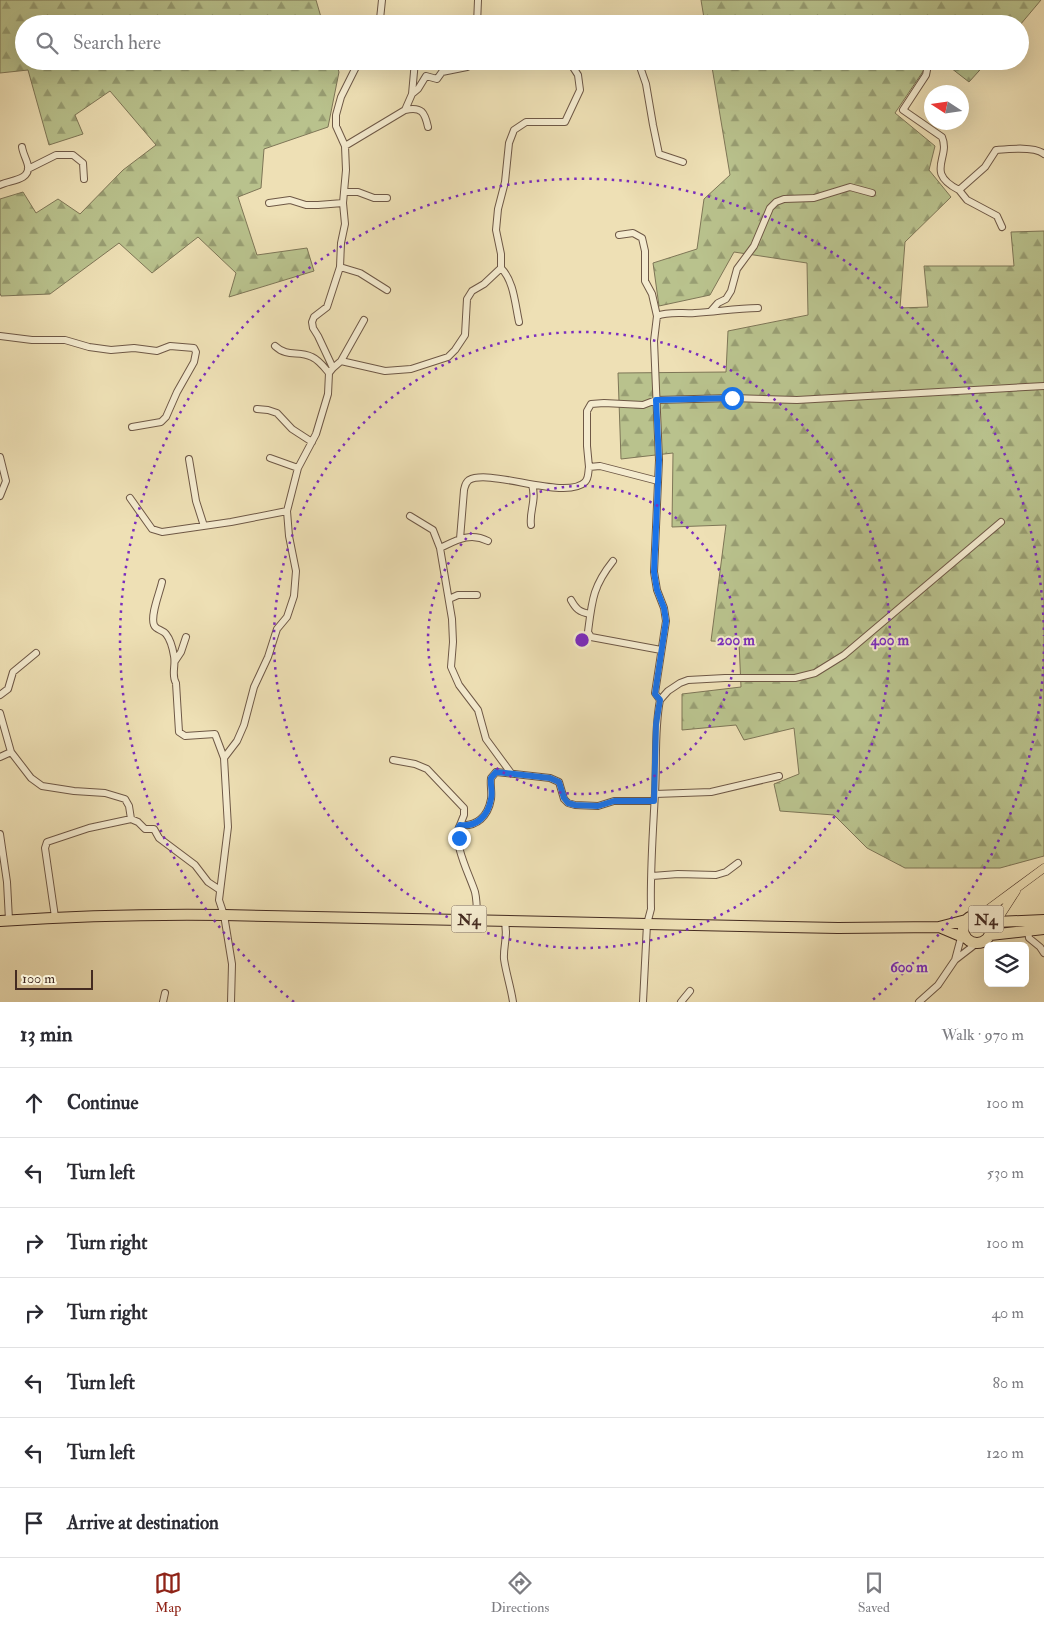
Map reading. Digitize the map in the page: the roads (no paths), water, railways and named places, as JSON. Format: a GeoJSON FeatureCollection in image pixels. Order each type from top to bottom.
{"type":"FeatureCollection","features":[{"type":"Feature","properties":{"kind":"highway","name":"N4"},"geometry":{"type":"LineString","coordinates":[[5,921],[140,914],[477,919],[838,928],[939,927],[964,931]]}},
{"type":"Feature","properties":{"kind":"highway","name":"N4"},"geometry":{"type":"LineString","coordinates":[[964,931],[972,916],[989,924],[1028,930],[1044,928]]}},
{"type":"Feature","properties":{"kind":"highway","name":"N4"},"geometry":{"type":"LineString","coordinates":[[989,924],[1044,920]]}},
{"type":"Feature","properties":{"kind":"highway","name":"N4"},"geometry":{"type":"LineString","coordinates":[[964,931],[970,942],[983,942],[989,924]]}},
{"type":"Feature","properties":{"kind":"highway","name":"N4"},"geometry":{"type":"LineString","coordinates":[[939,927],[964,931]]}},
{"type":"Feature","properties":{"kind":"main road"},"geometry":{"type":"LineString","coordinates":[[989,924],[1017,890],[1044,868]]}},
{"type":"Feature","properties":{"kind":"main road"},"geometry":{"type":"LineString","coordinates":[[989,924],[1017,890]]}},
{"type":"Feature","properties":{"kind":"street"},"geometry":{"type":"LineString","coordinates":[[380,15],[382,0]]}},
{"type":"Feature","properties":{"kind":"street"},"geometry":{"type":"LineString","coordinates":[[478,0],[478,15]]}},
{"type":"Feature","properties":{"kind":"street"},"geometry":{"type":"LineString","coordinates":[[224,758],[237,741],[244,724],[254,686],[268,657],[278,629],[287,617],[294,596],[296,571],[289,536],[287,511],[298,468],[316,434],[328,394],[331,370],[312,322],[314,317],[327,306],[340,267],[341,243],[345,224],[343,203],[345,146],[336,126],[336,116],[341,97],[354,70]]}},
{"type":"Feature","properties":{"kind":"street"},"geometry":{"type":"LineString","coordinates":[[405,110],[412,94],[414,70]]}},
{"type":"Feature","properties":{"kind":"street"},"geometry":{"type":"LineString","coordinates":[[412,94],[418,89],[426,76],[437,79],[442,72],[452,70]]}},
{"type":"Feature","properties":{"kind":"street"},"geometry":{"type":"LineString","coordinates":[[519,322],[510,282],[507,274],[501,268],[496,230],[498,209],[505,182],[509,143],[514,130],[526,122],[565,122],[580,90],[578,75],[575,70]]}},
{"type":"Feature","properties":{"kind":"street"},"geometry":{"type":"LineString","coordinates":[[641,70],[646,84],[660,154],[683,162]]}},
{"type":"Feature","properties":{"kind":"street"},"geometry":{"type":"LineString","coordinates":[[927,70],[926,75],[903,110],[942,137],[944,147],[940,164],[941,172],[950,185],[958,190],[966,200],[996,216],[1002,227]]}},
{"type":"Feature","properties":{"kind":"street"},"geometry":{"type":"LineString","coordinates":[[345,146],[405,110],[418,109],[425,115],[428,127]]}},
{"type":"Feature","properties":{"kind":"street"},"geometry":{"type":"LineString","coordinates":[[0,185],[20,179],[27,174],[28,169],[22,147]]}},
{"type":"Feature","properties":{"kind":"street"},"geometry":{"type":"LineString","coordinates":[[958,190],[985,167],[996,150],[1040,150],[1044,154]]}},
{"type":"Feature","properties":{"kind":"street"},"geometry":{"type":"LineString","coordinates":[[28,169],[56,155],[73,155],[83,163],[84,179]]}},
{"type":"Feature","properties":{"kind":"street"},"geometry":{"type":"LineString","coordinates":[[712,311],[718,303],[726,299],[731,291],[737,269],[754,246],[770,208],[776,202],[784,199],[814,198],[850,187],[872,193]]}},
{"type":"Feature","properties":{"kind":"street"},"geometry":{"type":"LineString","coordinates":[[344,192],[358,192],[374,198],[387,198]]}},
{"type":"Feature","properties":{"kind":"street"},"geometry":{"type":"LineString","coordinates":[[269,203],[290,200],[306,205],[318,206],[343,203]]}},
{"type":"Feature","properties":{"kind":"street"},"geometry":{"type":"LineString","coordinates":[[619,235],[633,233],[642,238],[645,250],[645,281],[652,294],[657,316],[654,341],[658,481],[654,572],[666,621],[655,694],[660,700]]}},
{"type":"Feature","properties":{"kind":"street"},"geometry":{"type":"LineString","coordinates":[[340,267],[360,273],[387,290]]}},
{"type":"Feature","properties":{"kind":"street"},"geometry":{"type":"LineString","coordinates":[[340,361],[385,371],[411,369],[448,357],[465,335],[468,299],[472,291],[484,284],[501,268]]}},
{"type":"Feature","properties":{"kind":"street"},"geometry":{"type":"LineString","coordinates":[[657,316],[736,308],[758,308]]}},
{"type":"Feature","properties":{"kind":"street"},"geometry":{"type":"LineString","coordinates":[[331,370],[340,361],[364,320]]}},
{"type":"Feature","properties":{"kind":"street"},"geometry":{"type":"LineString","coordinates":[[0,336],[32,340],[65,340],[89,347],[112,350],[134,348],[158,351],[170,346],[194,348],[196,352],[194,362],[177,392],[166,417],[161,422],[132,427]]}},
{"type":"Feature","properties":{"kind":"street"},"geometry":{"type":"LineString","coordinates":[[275,346],[281,352],[312,356],[331,370]]}},
{"type":"Feature","properties":{"kind":"street"},"geometry":{"type":"LineString","coordinates":[[460,539],[464,490],[466,483],[470,480],[478,478],[498,479],[532,485],[570,488],[584,484],[589,467],[586,446],[587,411],[591,404],[604,402],[643,405],[656,400],[732,398],[797,400],[1044,386]]}},
{"type":"Feature","properties":{"kind":"street"},"geometry":{"type":"LineString","coordinates":[[257,409],[277,413],[292,429],[312,442]]}},
{"type":"Feature","properties":{"kind":"street"},"geometry":{"type":"LineString","coordinates":[[0,457],[6,481],[0,496]]}},
{"type":"Feature","properties":{"kind":"street"},"geometry":{"type":"LineString","coordinates":[[270,458],[298,468]]}},
{"type":"Feature","properties":{"kind":"street"},"geometry":{"type":"LineString","coordinates":[[189,459],[196,500],[204,526]]}},
{"type":"Feature","properties":{"kind":"street"},"geometry":{"type":"LineString","coordinates":[[589,467],[600,466],[658,481]]}},
{"type":"Feature","properties":{"kind":"street"},"geometry":{"type":"LineString","coordinates":[[531,526],[530,521],[535,497],[532,485]]}},
{"type":"Feature","properties":{"kind":"street"},"geometry":{"type":"LineString","coordinates":[[130,498],[152,529],[162,532],[287,511]]}},
{"type":"Feature","properties":{"kind":"street"},"geometry":{"type":"LineString","coordinates":[[410,516],[433,530],[440,548],[449,599],[453,642],[451,667],[459,685],[478,710],[486,739],[511,773],[516,776],[550,778],[559,782],[564,798],[568,803],[598,806],[614,801],[711,792],[779,776]]}},
{"type":"Feature","properties":{"kind":"street"},"geometry":{"type":"LineString","coordinates":[[644,1002],[646,924],[651,909],[655,797],[654,765],[657,714],[660,700],[668,691],[688,680],[795,678],[814,673],[844,655],[1001,522]]}},
{"type":"Feature","properties":{"kind":"street"},"geometry":{"type":"LineString","coordinates":[[440,548],[460,539],[478,536],[488,541]]}},
{"type":"Feature","properties":{"kind":"street"},"geometry":{"type":"LineString","coordinates":[[613,560],[598,581],[590,614],[588,632],[591,637],[661,650]]}},
{"type":"Feature","properties":{"kind":"street"},"geometry":{"type":"LineString","coordinates":[[162,582],[153,616],[153,623],[155,627],[167,635],[175,662],[173,679],[176,683],[180,732],[185,736],[215,734],[224,758],[228,827],[219,900],[224,915],[232,964],[231,1002]]}},
{"type":"Feature","properties":{"kind":"street"},"geometry":{"type":"LineString","coordinates":[[449,599],[458,595],[477,595]]}},
{"type":"Feature","properties":{"kind":"street"},"geometry":{"type":"LineString","coordinates":[[571,600],[575,608],[580,612],[590,614]]}},
{"type":"Feature","properties":{"kind":"street"},"geometry":{"type":"LineString","coordinates":[[175,662],[186,637]]}},
{"type":"Feature","properties":{"kind":"street"},"geometry":{"type":"LineString","coordinates":[[0,694],[8,689],[14,672],[36,654]]}},
{"type":"Feature","properties":{"kind":"street"},"geometry":{"type":"LineString","coordinates":[[0,713],[11,752],[31,778],[42,786],[105,793],[125,799],[129,806],[131,819]]}},
{"type":"Feature","properties":{"kind":"street"},"geometry":{"type":"LineString","coordinates":[[0,757],[11,752]]}},
{"type":"Feature","properties":{"kind":"street"},"geometry":{"type":"LineString","coordinates":[[393,760],[415,764],[427,769],[464,808],[464,815],[457,830],[461,853],[475,893],[477,919]]}},
{"type":"Feature","properties":{"kind":"street"},"geometry":{"type":"LineString","coordinates":[[460,825],[466,826],[485,817],[491,799],[490,783],[493,775],[500,772],[511,773]]}},
{"type":"Feature","properties":{"kind":"street"},"geometry":{"type":"LineString","coordinates":[[54,917],[45,848],[47,842],[89,828],[131,819],[138,822],[145,829],[154,829],[158,838],[195,865],[208,882],[220,890]]}},
{"type":"Feature","properties":{"kind":"street"},"geometry":{"type":"LineString","coordinates":[[0,834],[5,921]]}},
{"type":"Feature","properties":{"kind":"street"},"geometry":{"type":"LineString","coordinates":[[652,876],[678,874],[716,875],[726,872],[738,863]]}},
{"type":"Feature","properties":{"kind":"street"},"geometry":{"type":"LineString","coordinates":[[504,920],[508,929],[504,944],[504,960],[513,1002]]}},
{"type":"Feature","properties":{"kind":"street"},"geometry":{"type":"LineString","coordinates":[[1028,930],[1029,938],[1044,953]]}},
{"type":"Feature","properties":{"kind":"street"},"geometry":{"type":"LineString","coordinates":[[919,1002],[938,985],[955,960],[964,931]]}},
{"type":"Feature","properties":{"kind":"street"},"geometry":{"type":"LineString","coordinates":[[955,960],[977,943]]}},
{"type":"Feature","properties":{"kind":"street"},"geometry":{"type":"LineString","coordinates":[[681,1002],[690,991]]}},
{"type":"Feature","properties":{"kind":"street"},"geometry":{"type":"LineString","coordinates":[[163,1002],[165,993]]}}]}
